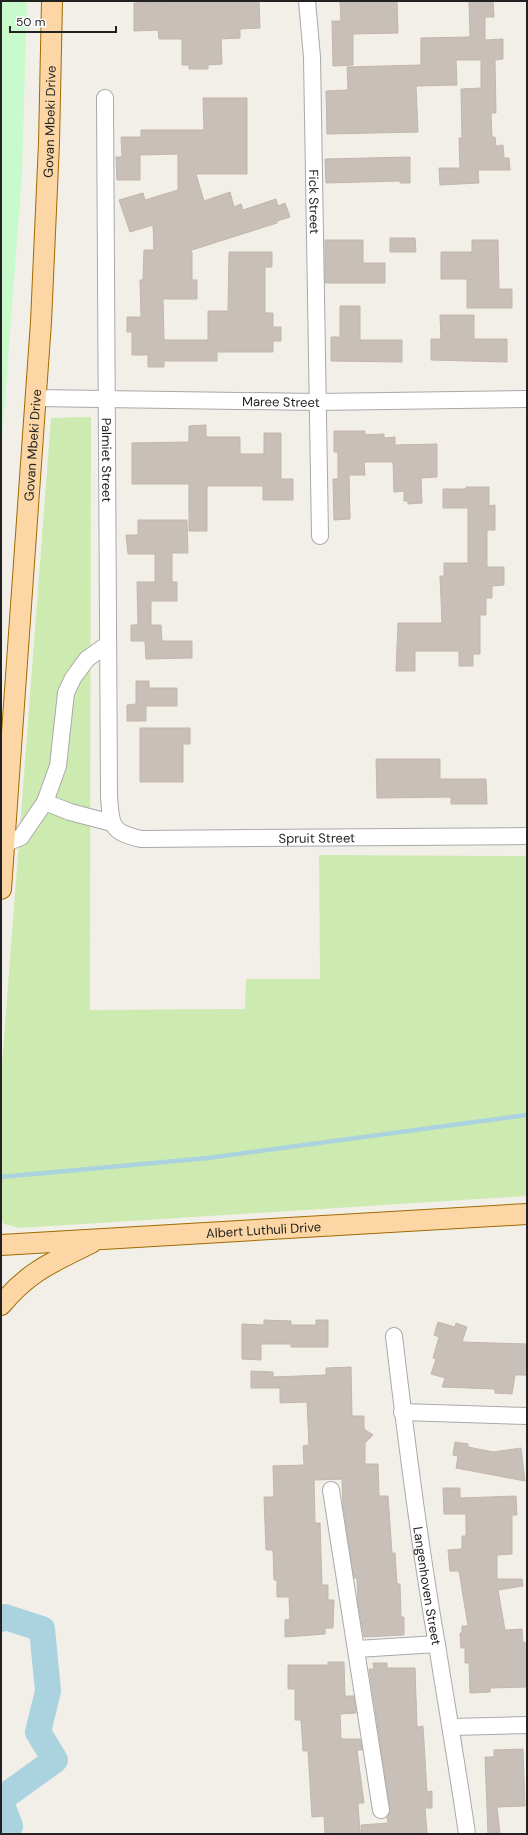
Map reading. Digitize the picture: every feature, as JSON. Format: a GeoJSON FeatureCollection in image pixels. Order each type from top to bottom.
{"type":"FeatureCollection","features":[{"type":"Feature","properties":{"kind":"main road","name":"Govan Mbeki Drive"},"geometry":{"type":"LineString","coordinates":[[1,889],[46,230],[52,1]]}},
{"type":"Feature","properties":{"kind":"main road","name":"Albert Luthuli Drive"},"geometry":{"type":"LineString","coordinates":[[1,1245],[527,1214]]}},
{"type":"Feature","properties":{"kind":"main road"},"geometry":{"type":"LineString","coordinates":[[1,1305],[16,1287],[40,1268],[100,1239]]}},
{"type":"Feature","properties":{"kind":"street","name":"Fick Street"},"geometry":{"type":"LineString","coordinates":[[308,1],[312,57],[320,536]]}},
{"type":"Feature","properties":{"kind":"street","name":"Palmiet Street"},"geometry":{"type":"LineString","coordinates":[[105,98],[109,796],[112,823]]}},
{"type":"Feature","properties":{"kind":"street","name":"Maree Street"},"geometry":{"type":"LineString","coordinates":[[35,398],[317,402],[527,399]]}},
{"type":"Feature","properties":{"kind":"street"},"geometry":{"type":"LineString","coordinates":[[4,844],[21,837],[45,802],[58,766],[66,693],[73,678],[87,659],[108,644]]}},
{"type":"Feature","properties":{"kind":"street"},"geometry":{"type":"LineString","coordinates":[[45,802],[70,812],[112,823]]}},
{"type":"Feature","properties":{"kind":"street","name":"Spruit Street"},"geometry":{"type":"LineString","coordinates":[[112,823],[119,832],[141,839],[527,836]]}},
{"type":"Feature","properties":{"kind":"street","name":"Langenhoven Street"},"geometry":{"type":"LineString","coordinates":[[394,1336],[402,1412],[436,1644],[452,1727],[467,1834]]}},
{"type":"Feature","properties":{"kind":"street"},"geometry":{"type":"LineString","coordinates":[[402,1412],[527,1416]]}},
{"type":"Feature","properties":{"kind":"street"},"geometry":{"type":"LineString","coordinates":[[331,1490],[381,1810]]}},
{"type":"Feature","properties":{"kind":"street"},"geometry":{"type":"LineString","coordinates":[[357,1650],[436,1644]]}},
{"type":"Feature","properties":{"kind":"street"},"geometry":{"type":"LineString","coordinates":[[452,1727],[527,1725]]}},
{"type":"Feature","properties":{"kind":"green space"},"geometry":{"type":"Polygon","coordinates":[[[1,1],[27,1],[22,174],[1,453],[1,1]]]}},
{"type":"Feature","properties":{"kind":"green space"},"geometry":{"type":"Polygon","coordinates":[[[91,417],[90,1010],[245,1009],[246,979],[320,979],[319,855],[527,856],[527,1196],[20,1228],[4,1224],[1,1218],[2,1065],[51,418],[91,417]]]}},
{"type":"Feature","properties":{"kind":"building"},"geometry":{"type":"Polygon","coordinates":[[[259,1],[260,28],[240,29],[240,38],[221,39],[222,64],[208,65],[208,69],[189,69],[189,65],[182,65],[182,39],[159,39],[158,30],[134,31],[134,3],[259,1]]]}},
{"type":"Feature","properties":{"kind":"building"},"geometry":{"type":"Polygon","coordinates":[[[397,1],[398,33],[353,34],[353,65],[333,66],[332,21],[341,21],[340,2],[397,1]]]}},
{"type":"Feature","properties":{"kind":"building"},"geometry":{"type":"Polygon","coordinates":[[[469,1],[493,1],[494,17],[485,17],[485,40],[503,39],[503,59],[495,60],[496,113],[491,113],[492,137],[495,137],[496,146],[503,145],[504,158],[509,158],[510,170],[478,170],[479,183],[440,185],[439,168],[460,168],[459,138],[462,138],[461,89],[481,88],[481,60],[456,60],[457,85],[416,86],[418,132],[327,134],[326,91],[348,90],[347,67],[421,65],[421,38],[470,37],[469,1]]]}},
{"type":"Feature","properties":{"kind":"building"},"geometry":{"type":"Polygon","coordinates":[[[203,98],[247,98],[247,174],[196,174],[204,201],[230,192],[234,207],[241,204],[243,210],[276,199],[278,206],[285,203],[290,217],[277,221],[277,223],[192,250],[190,252],[192,252],[192,280],[197,280],[197,299],[163,299],[164,340],[208,340],[208,311],[228,311],[229,252],[272,252],[272,267],[265,267],[265,313],[273,313],[273,327],[281,327],[281,341],[273,341],[273,352],[217,352],[217,361],[164,361],[164,367],[148,367],[148,355],[132,355],[132,332],[127,332],[127,317],[141,317],[140,280],[143,280],[144,250],[154,250],[153,225],[130,232],[119,200],[143,193],[145,200],[178,190],[178,154],[140,155],[140,180],[117,180],[116,157],[122,157],[121,137],[141,137],[141,130],[204,130],[203,98]]]}},
{"type":"Feature","properties":{"kind":"building"},"geometry":{"type":"Polygon","coordinates":[[[410,157],[410,183],[400,183],[400,181],[326,183],[325,159],[410,157]]]}},
{"type":"Feature","properties":{"kind":"building"},"geometry":{"type":"Polygon","coordinates":[[[390,238],[415,238],[416,252],[390,252],[390,238]]]}},
{"type":"Feature","properties":{"kind":"building"},"geometry":{"type":"Polygon","coordinates":[[[325,240],[363,240],[363,263],[385,263],[385,283],[325,283],[325,240]]]}},
{"type":"Feature","properties":{"kind":"building"},"geometry":{"type":"Polygon","coordinates":[[[472,240],[498,240],[499,289],[512,289],[512,308],[467,308],[467,279],[441,279],[441,252],[472,252],[472,240]]]}},
{"type":"Feature","properties":{"kind":"building"},"geometry":{"type":"Polygon","coordinates":[[[340,306],[360,306],[360,340],[402,340],[402,362],[331,361],[331,337],[340,337],[340,306]]]}},
{"type":"Feature","properties":{"kind":"building"},"geometry":{"type":"Polygon","coordinates":[[[440,315],[474,315],[474,339],[507,339],[507,362],[431,360],[431,339],[441,339],[440,315]]]}},
{"type":"Feature","properties":{"kind":"building"},"geometry":{"type":"Polygon","coordinates":[[[206,425],[206,437],[240,437],[240,454],[264,454],[264,433],[281,433],[281,479],[293,479],[293,500],[263,500],[263,486],[207,486],[207,531],[189,531],[189,484],[132,484],[132,443],[189,442],[189,426],[206,425]]]}},
{"type":"Feature","properties":{"kind":"building"},"geometry":{"type":"Polygon","coordinates":[[[334,431],[365,431],[365,435],[384,434],[384,438],[395,437],[395,445],[437,444],[437,477],[421,478],[422,503],[408,504],[408,501],[404,501],[404,491],[394,492],[393,462],[364,462],[365,475],[349,475],[350,519],[334,520],[333,479],[338,479],[338,452],[334,452],[334,431]]]}},
{"type":"Feature","properties":{"kind":"building"},"geometry":{"type":"Polygon","coordinates":[[[466,487],[489,487],[489,506],[495,505],[495,530],[487,530],[487,567],[504,567],[504,585],[492,586],[492,598],[486,598],[486,615],[480,615],[480,654],[473,654],[473,666],[459,666],[459,651],[415,651],[415,671],[396,671],[398,623],[442,623],[440,576],[444,576],[444,563],[468,563],[468,508],[443,508],[443,489],[466,489],[466,487]]]}},
{"type":"Feature","properties":{"kind":"building"},"geometry":{"type":"Polygon","coordinates":[[[138,520],[187,520],[188,553],[172,553],[172,582],[177,582],[177,601],[151,601],[151,625],[161,625],[162,641],[192,641],[192,658],[146,659],[145,641],[131,641],[131,625],[138,625],[137,582],[155,582],[155,554],[128,554],[126,535],[138,535],[138,520]]]}},
{"type":"Feature","properties":{"kind":"building"},"geometry":{"type":"Polygon","coordinates":[[[136,681],[149,681],[149,688],[177,688],[177,706],[146,706],[146,721],[127,721],[127,705],[136,704],[136,681]]]}},
{"type":"Feature","properties":{"kind":"building"},"geometry":{"type":"Polygon","coordinates":[[[140,728],[190,728],[190,744],[183,744],[183,782],[140,782],[140,728]]]}},
{"type":"Feature","properties":{"kind":"building"},"geometry":{"type":"Polygon","coordinates":[[[376,759],[440,759],[440,779],[486,779],[487,804],[451,804],[451,797],[377,798],[376,759]]]}},
{"type":"Feature","properties":{"kind":"building"},"geometry":{"type":"Polygon","coordinates":[[[264,1320],[291,1321],[291,1325],[316,1325],[316,1320],[328,1320],[328,1347],[291,1347],[291,1344],[261,1344],[261,1360],[242,1359],[242,1324],[264,1325],[264,1320]]]}},
{"type":"Feature","properties":{"kind":"building"},"geometry":{"type":"Polygon","coordinates":[[[438,1322],[455,1327],[456,1323],[467,1327],[462,1342],[527,1344],[527,1375],[515,1375],[512,1394],[495,1393],[495,1389],[442,1387],[445,1378],[431,1374],[436,1359],[433,1358],[439,1337],[434,1335],[438,1322]]]}},
{"type":"Feature","properties":{"kind":"building"},"geometry":{"type":"Polygon","coordinates":[[[351,1367],[352,1416],[364,1416],[364,1429],[373,1435],[365,1443],[365,1464],[378,1464],[379,1496],[388,1496],[392,1553],[395,1553],[397,1584],[400,1584],[401,1617],[404,1617],[404,1635],[364,1637],[358,1603],[357,1578],[354,1578],[343,1505],[342,1479],[314,1480],[315,1523],[320,1523],[322,1585],[328,1585],[328,1600],[334,1600],[333,1628],[325,1628],[325,1634],[285,1637],[285,1620],[290,1619],[289,1597],[277,1597],[277,1580],[274,1580],[273,1550],[266,1550],[264,1497],[274,1497],[273,1466],[304,1465],[303,1446],[309,1445],[307,1402],[280,1403],[280,1388],[251,1388],[251,1371],[273,1372],[273,1377],[326,1375],[326,1368],[351,1367]]]}},
{"type":"Feature","properties":{"kind":"building"},"geometry":{"type":"Polygon","coordinates":[[[455,1442],[468,1444],[468,1447],[493,1452],[521,1448],[525,1481],[456,1468],[458,1456],[453,1455],[455,1442]]]}},
{"type":"Feature","properties":{"kind":"building"},"geometry":{"type":"Polygon","coordinates":[[[443,1488],[460,1488],[460,1498],[516,1496],[517,1515],[512,1515],[512,1554],[497,1555],[497,1579],[522,1579],[523,1586],[498,1590],[505,1630],[522,1629],[523,1643],[527,1642],[527,1687],[490,1688],[490,1692],[470,1693],[469,1663],[465,1663],[465,1648],[461,1648],[460,1633],[462,1633],[462,1626],[468,1626],[459,1571],[450,1571],[448,1550],[462,1549],[462,1536],[466,1536],[466,1514],[444,1514],[443,1488]]]}},
{"type":"Feature","properties":{"kind":"building"},"geometry":{"type":"Polygon","coordinates":[[[328,1662],[344,1662],[345,1696],[354,1696],[356,1713],[340,1714],[341,1739],[360,1739],[362,1750],[357,1750],[364,1803],[358,1803],[360,1834],[325,1834],[324,1816],[312,1817],[308,1751],[303,1751],[301,1720],[295,1720],[295,1689],[288,1689],[288,1665],[328,1665],[328,1662]]]}},
{"type":"Feature","properties":{"kind":"building"},"geometry":{"type":"Polygon","coordinates":[[[373,1663],[387,1663],[387,1668],[415,1668],[417,1727],[423,1726],[427,1792],[432,1791],[432,1808],[425,1808],[427,1833],[424,1834],[361,1834],[361,1825],[388,1823],[387,1817],[390,1809],[369,1669],[374,1669],[373,1663]]]}},
{"type":"Feature","properties":{"kind":"building"},"geometry":{"type":"Polygon","coordinates":[[[523,1749],[525,1806],[497,1807],[500,1834],[488,1834],[485,1757],[494,1757],[494,1750],[523,1749]]]}},
{"type":"Feature","properties":{"kind":"waterway"},"geometry":{"type":"LineString","coordinates":[[1,1177],[208,1158],[527,1115]]}},
{"type":"Feature","properties":{"kind":"waterway"},"geometry":{"type":"LineString","coordinates":[[1,1619],[5,1617],[42,1629],[48,1691],[38,1732],[55,1760],[1,1799]]}},
{"type":"Feature","properties":{"kind":"waterway"},"geometry":{"type":"LineString","coordinates":[[1,1802],[10,1826],[6,1834]]}}]}
